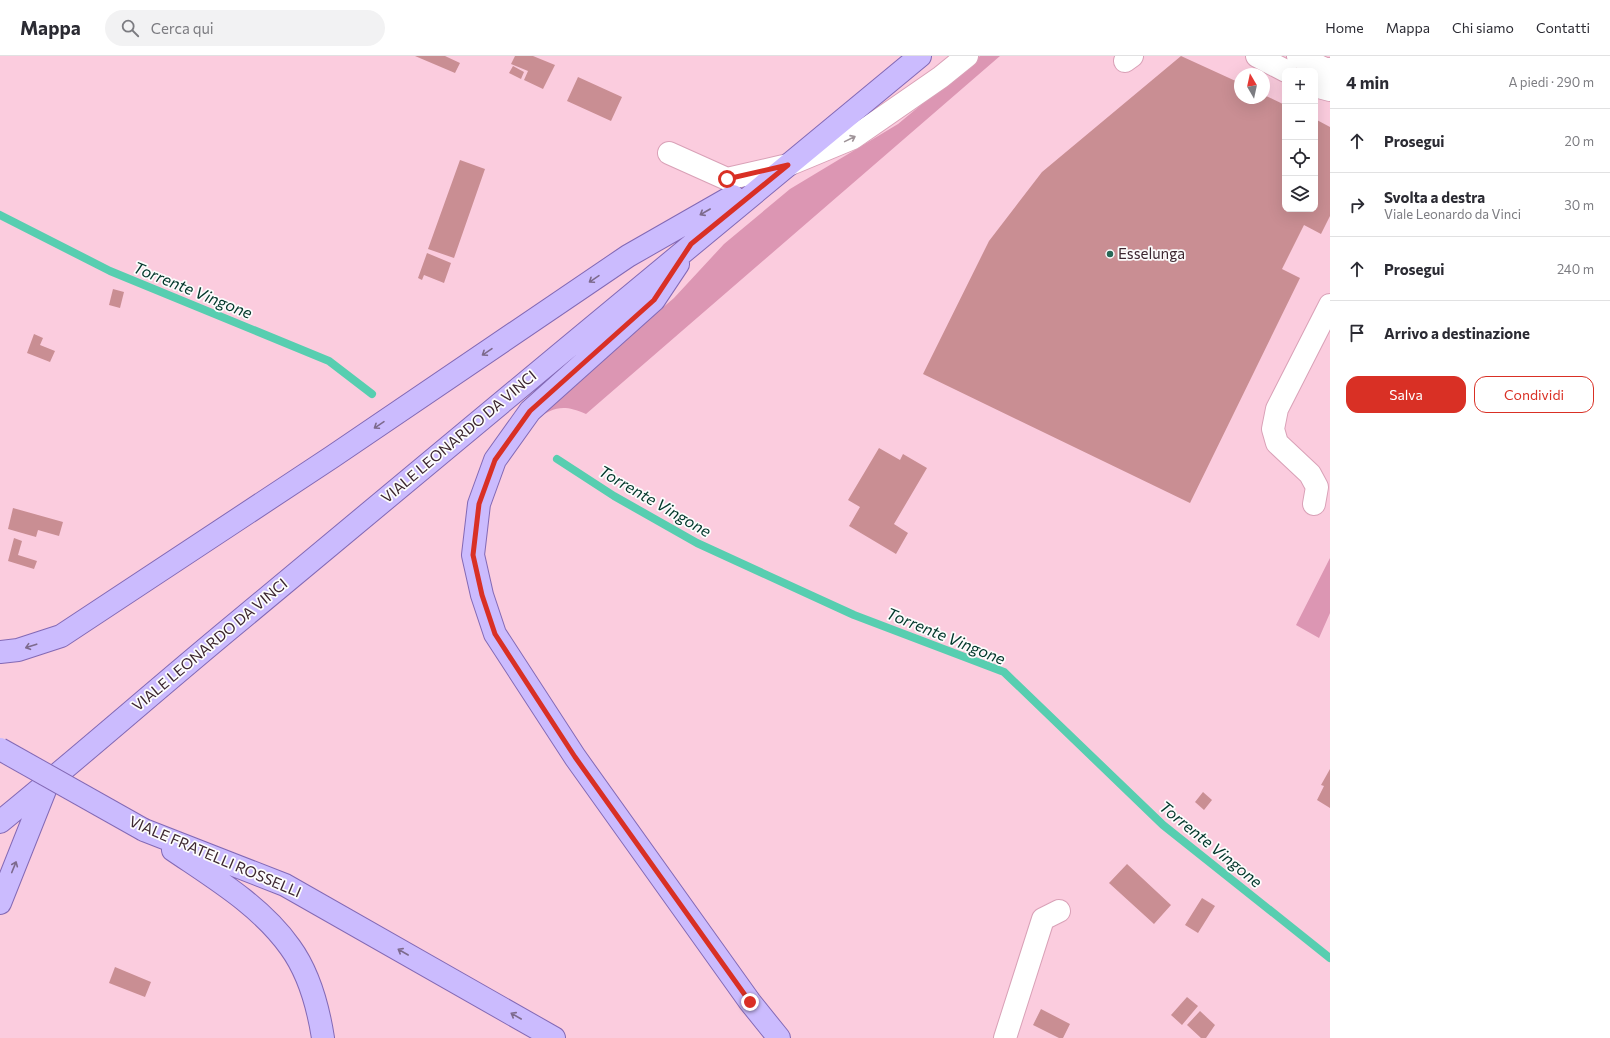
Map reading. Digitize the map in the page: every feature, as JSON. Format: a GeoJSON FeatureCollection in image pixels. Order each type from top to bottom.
{"type":"FeatureCollection","features":[{"type":"Feature","properties":{"kind":"main road","name":"VIALE LEONARDO DA VINCI"},"geometry":{"type":"LineString","coordinates":[[0,822],[47,784],[204,649],[691,244],[920,56]]}},
{"type":"Feature","properties":{"kind":"main road"},"geometry":{"type":"LineString","coordinates":[[0,652],[18,650],[61,636],[332,458],[628,256],[788,165]]}},
{"type":"Feature","properties":{"kind":"main road"},"geometry":{"type":"LineString","coordinates":[[691,244],[654,300],[530,411],[495,460],[479,504],[473,555],[482,595],[495,634],[575,757],[750,1002],[779,1038]]}},
{"type":"Feature","properties":{"kind":"main road","name":"VIALE FRATELLI ROSSELLI"},"geometry":{"type":"LineString","coordinates":[[0,749],[144,830],[285,885],[554,1038]]}},
{"type":"Feature","properties":{"kind":"main road"},"geometry":{"type":"LineString","coordinates":[[0,903],[47,784]]}},
{"type":"Feature","properties":{"kind":"main road"},"geometry":{"type":"LineString","coordinates":[[144,830],[241,897],[290,947],[314,996],[323,1038]]}},
{"type":"Feature","properties":{"kind":"lane"},"geometry":{"type":"LineString","coordinates":[[669,153],[727,179],[788,165],[853,138],[941,77],[967,56]]}},
{"type":"Feature","properties":{"kind":"lane"},"geometry":{"type":"LineString","coordinates":[[1257,56],[1282,69]]}},
{"type":"Feature","properties":{"kind":"lane"},"geometry":{"type":"LineString","coordinates":[[1298,56],[1325,69],[1330,69]]}},
{"type":"Feature","properties":{"kind":"lane"},"geometry":{"type":"LineString","coordinates":[[1318,87],[1330,90]]}},
{"type":"Feature","properties":{"kind":"lane"},"geometry":{"type":"LineString","coordinates":[[1314,504],[1317,487],[1310,474],[1278,443],[1273,429],[1277,408],[1330,305]]}},
{"type":"Feature","properties":{"kind":"lane"},"geometry":{"type":"LineString","coordinates":[[1005,1038],[1043,919],[1059,911]]}},
{"type":"Feature","properties":{"kind":"shaded area"},"geometry":{"type":"Polygon","coordinates":[[[980,56],[1000,56],[586,414],[571,409],[559,408],[533,421],[674,298],[724,244],[790,189],[898,124],[980,56]]]}},
{"type":"Feature","properties":{"kind":"shaded area"},"geometry":{"type":"Polygon","coordinates":[[[1330,558],[1330,613],[1319,638],[1296,625],[1330,558]]]}},
{"type":"Feature","properties":{"kind":"building"},"geometry":{"type":"Polygon","coordinates":[[[415,56],[445,56],[460,63],[455,73],[415,56]]]}},
{"type":"Feature","properties":{"kind":"building"},"geometry":{"type":"Polygon","coordinates":[[[515,56],[533,56],[555,65],[543,89],[524,80],[528,71],[511,64],[515,56]]]}},
{"type":"Feature","properties":{"kind":"building"},"geometry":{"type":"Polygon","coordinates":[[[1181,56],[1234,80],[1234,104],[1270,104],[1270,98],[1282,104],[1282,212],[1318,212],[1318,121],[1330,127],[1330,216],[1321,234],[1304,225],[1282,269],[1300,278],[1190,503],[923,374],[989,241],[1042,172],[1181,56]]]}},
{"type":"Feature","properties":{"kind":"building"},"geometry":{"type":"Polygon","coordinates":[[[513,66],[524,72],[521,79],[509,73],[513,66]]]}},
{"type":"Feature","properties":{"kind":"building"},"geometry":{"type":"Polygon","coordinates":[[[578,77],[622,97],[611,121],[567,101],[578,77]]]}},
{"type":"Feature","properties":{"kind":"building"},"geometry":{"type":"Polygon","coordinates":[[[460,160],[485,169],[454,258],[428,249],[460,160]]]}},
{"type":"Feature","properties":{"kind":"building"},"geometry":{"type":"Polygon","coordinates":[[[427,253],[451,263],[444,283],[424,275],[422,280],[418,278],[427,253]]]}},
{"type":"Feature","properties":{"kind":"building"},"geometry":{"type":"Polygon","coordinates":[[[113,289],[124,292],[120,308],[109,305],[113,289]]]}},
{"type":"Feature","properties":{"kind":"building"},"geometry":{"type":"Polygon","coordinates":[[[34,334],[43,338],[40,345],[55,351],[50,362],[27,353],[34,334]]]}},
{"type":"Feature","properties":{"kind":"building"},"geometry":{"type":"Polygon","coordinates":[[[879,448],[900,460],[903,454],[927,468],[894,524],[908,533],[896,554],[849,526],[860,507],[848,500],[879,448]]]}},
{"type":"Feature","properties":{"kind":"building"},"geometry":{"type":"Polygon","coordinates":[[[13,508],[63,522],[59,536],[38,530],[36,537],[8,529],[13,508]]]}},
{"type":"Feature","properties":{"kind":"building"},"geometry":{"type":"Polygon","coordinates":[[[14,538],[22,541],[18,555],[37,561],[34,569],[8,561],[14,538]]]}},
{"type":"Feature","properties":{"kind":"building"},"geometry":{"type":"Polygon","coordinates":[[[1330,769],[1330,808],[1317,800],[1324,786],[1321,785],[1330,769]]]}},
{"type":"Feature","properties":{"kind":"building"},"geometry":{"type":"Polygon","coordinates":[[[1203,792],[1212,800],[1204,810],[1195,802],[1203,792]]]}},
{"type":"Feature","properties":{"kind":"building"},"geometry":{"type":"Polygon","coordinates":[[[1127,864],[1171,905],[1154,924],[1109,883],[1127,864]]]}},
{"type":"Feature","properties":{"kind":"building"},"geometry":{"type":"Polygon","coordinates":[[[1202,898],[1215,906],[1198,933],[1185,925],[1202,898]]]}},
{"type":"Feature","properties":{"kind":"building"},"geometry":{"type":"Polygon","coordinates":[[[115,967],[151,982],[145,997],[109,983],[115,967]]]}},
{"type":"Feature","properties":{"kind":"building"},"geometry":{"type":"Polygon","coordinates":[[[1187,997],[1198,1006],[1182,1025],[1171,1015],[1187,997]]]}},
{"type":"Feature","properties":{"kind":"building"},"geometry":{"type":"Polygon","coordinates":[[[1041,1009],[1070,1024],[1063,1038],[1059,1038],[1033,1025],[1041,1009]]]}},
{"type":"Feature","properties":{"kind":"building"},"geometry":{"type":"Polygon","coordinates":[[[1200,1011],[1215,1025],[1206,1038],[1201,1038],[1187,1025],[1200,1011]]]}},
{"type":"Feature","properties":{"kind":"waterway","name":"Torrente Vingone"},"geometry":{"type":"LineString","coordinates":[[0,215],[110,271],[329,361],[372,394]]}},
{"type":"Feature","properties":{"kind":"waterway","name":"Torrente Vingone"},"geometry":{"type":"LineString","coordinates":[[557,459],[614,496],[697,543],[854,615],[1004,672],[1163,825],[1330,958]]}},
{"type":"Feature","properties":{"kind":"place","name":"Esselunga"},"geometry":{"type":"Point","coordinates":[1110,254]}},
{"type":"Feature","properties":{"kind":"route"},"geometry":{"type":"LineString","coordinates":[[727,179],[788,165],[691,244],[654,300],[530,411],[495,460],[479,504],[473,555],[482,595],[495,634],[575,757],[750,1002]]}}]}
